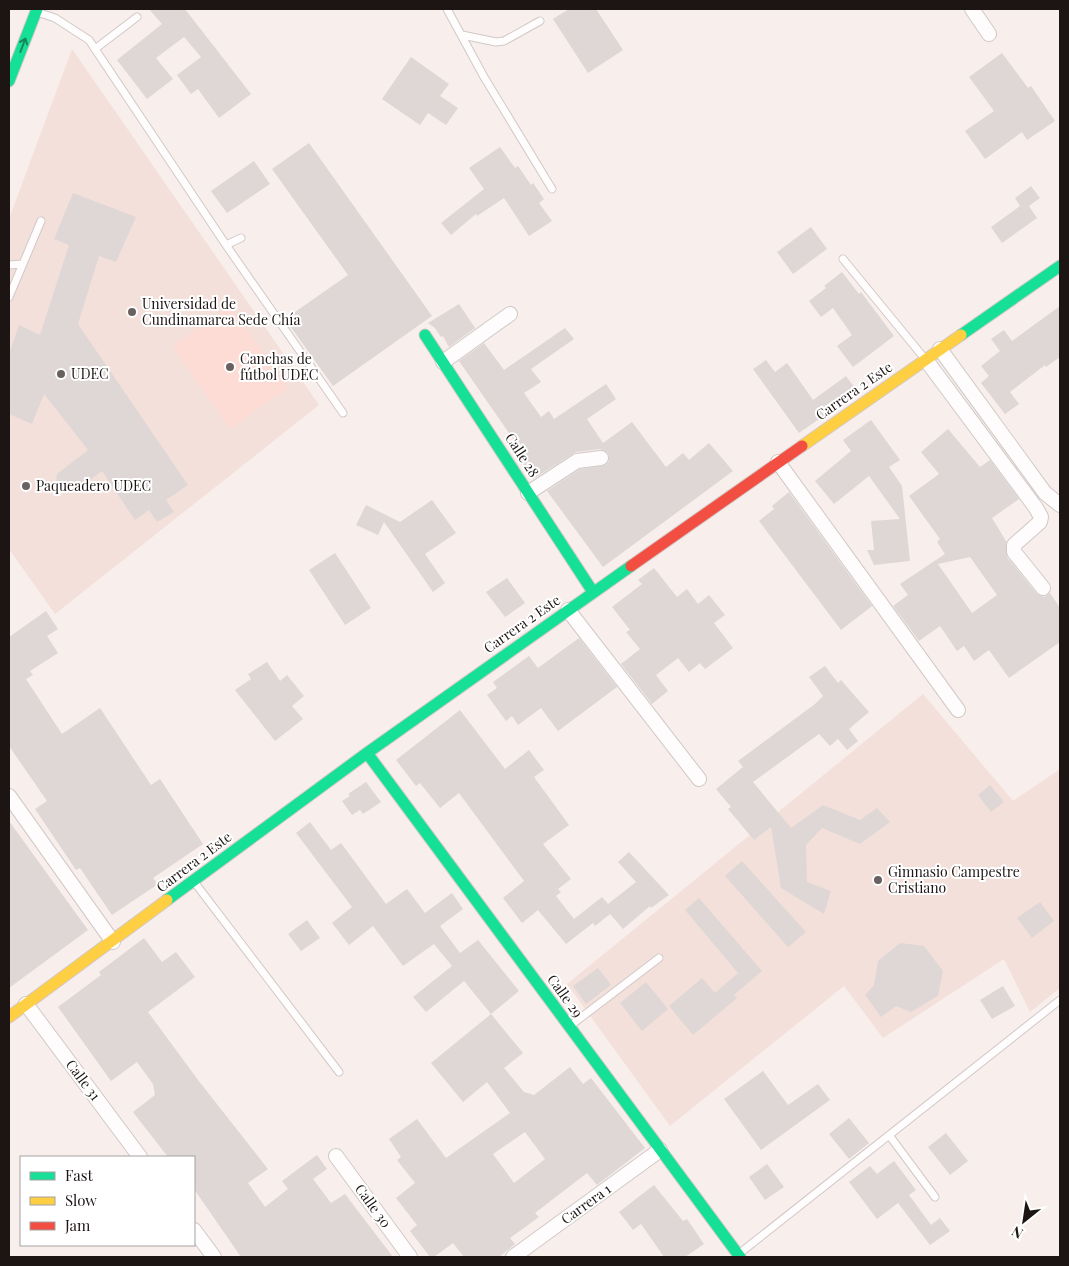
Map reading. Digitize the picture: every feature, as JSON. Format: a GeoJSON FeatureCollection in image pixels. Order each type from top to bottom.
{"type":"FeatureCollection","features":[{"type":"Feature","properties":{"kind":"main road"},"geometry":{"type":"LineString","coordinates":[[9,82],[36,10]]}},
{"type":"Feature","properties":{"kind":"main road","name":"Carrera 2 Este"},"geometry":{"type":"LineString","coordinates":[[9,1017],[367,753],[592,592],[1060,266]]}},
{"type":"Feature","properties":{"kind":"main road","name":"Calle 28"},"geometry":{"type":"LineString","coordinates":[[425,335],[592,592]]}},
{"type":"Feature","properties":{"kind":"main road","name":"Calle 29"},"geometry":{"type":"LineString","coordinates":[[367,753],[739,1256]]}},
{"type":"Feature","properties":{"kind":"street"},"geometry":{"type":"LineString","coordinates":[[972,9],[989,34]]}},
{"type":"Feature","properties":{"kind":"street"},"geometry":{"type":"LineString","coordinates":[[443,362],[510,314]]}},
{"type":"Feature","properties":{"kind":"street"},"geometry":{"type":"LineString","coordinates":[[940,350],[1045,493],[1060,505]]}},
{"type":"Feature","properties":{"kind":"street"},"geometry":{"type":"LineString","coordinates":[[926,360],[1036,508],[1040,522],[1014,545],[1014,552],[1043,588]]}},
{"type":"Feature","properties":{"kind":"street"},"geometry":{"type":"LineString","coordinates":[[528,493],[577,461],[601,458]]}},
{"type":"Feature","properties":{"kind":"street"},"geometry":{"type":"LineString","coordinates":[[778,462],[958,710]]}},
{"type":"Feature","properties":{"kind":"street"},"geometry":{"type":"LineString","coordinates":[[568,610],[699,779]]}},
{"type":"Feature","properties":{"kind":"street"},"geometry":{"type":"LineString","coordinates":[[9,796],[113,942]]}},
{"type":"Feature","properties":{"kind":"street","name":"Calle 31"},"geometry":{"type":"LineString","coordinates":[[26,1004],[139,1156]]}},
{"type":"Feature","properties":{"kind":"street","name":"Carrera 1"},"geometry":{"type":"LineString","coordinates":[[513,1257],[660,1150]]}},
{"type":"Feature","properties":{"kind":"street","name":"Calle 30"},"geometry":{"type":"LineString","coordinates":[[336,1156],[410,1257]]}},
{"type":"Feature","properties":{"kind":"street"},"geometry":{"type":"LineString","coordinates":[[195,1231],[214,1257]]}},
{"type":"Feature","properties":{"kind":"lane"},"geometry":{"type":"LineString","coordinates":[[447,9],[552,189]]}},
{"type":"Feature","properties":{"kind":"lane"},"geometry":{"type":"LineString","coordinates":[[36,10],[78,31],[89,40],[226,245],[343,413]]}},
{"type":"Feature","properties":{"kind":"lane"},"geometry":{"type":"LineString","coordinates":[[95,49],[137,17]]}},
{"type":"Feature","properties":{"kind":"lane"},"geometry":{"type":"LineString","coordinates":[[462,35],[496,42],[504,41],[540,21]]}},
{"type":"Feature","properties":{"kind":"lane"},"geometry":{"type":"LineString","coordinates":[[9,297],[41,221]]}},
{"type":"Feature","properties":{"kind":"lane"},"geometry":{"type":"LineString","coordinates":[[226,245],[241,238]]}},
{"type":"Feature","properties":{"kind":"lane"},"geometry":{"type":"LineString","coordinates":[[843,259],[926,360]]}},
{"type":"Feature","properties":{"kind":"lane"},"geometry":{"type":"LineString","coordinates":[[9,265],[22,264]]}},
{"type":"Feature","properties":{"kind":"lane"},"geometry":{"type":"LineString","coordinates":[[193,882],[339,1072]]}},
{"type":"Feature","properties":{"kind":"lane"},"geometry":{"type":"LineString","coordinates":[[569,1027],[659,958]]}},
{"type":"Feature","properties":{"kind":"lane"},"geometry":{"type":"LineString","coordinates":[[739,1256],[1060,1000]]}},
{"type":"Feature","properties":{"kind":"lane"},"geometry":{"type":"LineString","coordinates":[[890,1135],[935,1197]]}},
{"type":"Feature","properties":{"kind":"shaded area","name":"Universidad de Cundinamarca Sede Chía"},"geometry":{"type":"Polygon","coordinates":[[[72,49],[319,405],[55,614],[9,549],[9,219],[72,49]]]}},
{"type":"Feature","properties":{"kind":"shaded area","name":"Canchas de fútbol UDEC"},"geometry":{"type":"Polygon","coordinates":[[[230,306],[288,388],[230,429],[172,346],[230,306]]]}},
{"type":"Feature","properties":{"kind":"shaded area","name":"Gimnasio Campestre Cristiano"},"geometry":{"type":"Polygon","coordinates":[[[923,694],[1013,801],[1060,769],[1060,988],[1030,1012],[1004,959],[883,1038],[844,986],[670,1126],[567,984],[923,694]]]}},
{"type":"Feature","properties":{"kind":"building"},"geometry":{"type":"Polygon","coordinates":[[[149,9],[185,9],[251,94],[219,118],[198,89],[191,94],[177,75],[201,57],[184,37],[156,58],[173,79],[147,99],[117,60],[162,24],[149,9]]]}},
{"type":"Feature","properties":{"kind":"building"},"geometry":{"type":"Polygon","coordinates":[[[569,9],[596,9],[623,50],[588,73],[553,19],[569,9]]]}},
{"type":"Feature","properties":{"kind":"building"},"geometry":{"type":"Polygon","coordinates":[[[1002,53],[1028,88],[1031,86],[1055,121],[1027,140],[1022,132],[985,159],[965,131],[994,111],[969,77],[1002,53]]]}},
{"type":"Feature","properties":{"kind":"building"},"geometry":{"type":"Polygon","coordinates":[[[411,57],[449,84],[440,96],[458,108],[446,125],[428,113],[420,125],[382,99],[411,57]]]}},
{"type":"Feature","properties":{"kind":"building"},"geometry":{"type":"Polygon","coordinates":[[[309,143],[432,316],[333,386],[285,319],[348,275],[272,169],[309,143]]]}},
{"type":"Feature","properties":{"kind":"building"},"geometry":{"type":"Polygon","coordinates":[[[500,147],[515,168],[518,166],[531,185],[533,183],[544,199],[539,203],[552,221],[529,236],[504,198],[477,216],[476,214],[451,235],[441,223],[484,189],[469,168],[500,147]]]}},
{"type":"Feature","properties":{"kind":"building"},"geometry":{"type":"Polygon","coordinates":[[[254,161],[270,184],[227,213],[211,191],[254,161]]]}},
{"type":"Feature","properties":{"kind":"building"},"geometry":{"type":"Polygon","coordinates":[[[1031,186],[1040,198],[1029,206],[1037,218],[1002,243],[991,227],[1020,206],[1015,198],[1031,186]]]}},
{"type":"Feature","properties":{"kind":"building","name":"UDEC"},"geometry":{"type":"Polygon","coordinates":[[[73,193],[136,217],[116,262],[99,256],[78,324],[188,485],[166,500],[174,512],[157,522],[149,510],[135,520],[102,471],[73,493],[59,491],[56,485],[57,474],[88,450],[44,394],[32,424],[9,414],[9,354],[19,325],[40,335],[69,245],[54,239],[73,193]]]}},
{"type":"Feature","properties":{"kind":"building"},"geometry":{"type":"Polygon","coordinates":[[[811,227],[827,249],[793,274],[777,252],[811,227]]]}},
{"type":"Feature","properties":{"kind":"building"},"geometry":{"type":"Polygon","coordinates":[[[842,272],[859,294],[861,292],[894,336],[853,367],[837,346],[852,335],[833,308],[821,317],[809,301],[842,272]]]}},
{"type":"Feature","properties":{"kind":"building"},"geometry":{"type":"Polygon","coordinates":[[[459,304],[475,328],[449,347],[443,336],[441,337],[435,328],[428,323],[459,304]]]}},
{"type":"Feature","properties":{"kind":"building"},"geometry":{"type":"Polygon","coordinates":[[[1060,306],[1060,357],[1046,367],[1045,365],[1010,392],[1019,404],[1005,414],[981,383],[989,376],[981,366],[1000,351],[991,339],[1004,330],[1012,341],[1060,306]]]}},
{"type":"Feature","properties":{"kind":"building"},"geometry":{"type":"Polygon","coordinates":[[[565,328],[574,339],[531,369],[541,382],[524,393],[541,417],[549,411],[554,419],[606,384],[616,399],[587,419],[603,443],[632,422],[666,467],[683,453],[689,460],[709,443],[733,471],[603,567],[547,491],[580,469],[606,465],[609,461],[608,453],[600,449],[576,452],[533,479],[522,462],[527,459],[459,361],[484,343],[504,370],[565,328]]]}},
{"type":"Feature","properties":{"kind":"building"},"geometry":{"type":"Polygon","coordinates":[[[766,360],[775,372],[787,363],[813,400],[846,376],[858,392],[799,433],[753,369],[766,360]]]}},
{"type":"Feature","properties":{"kind":"building"},"geometry":{"type":"Polygon","coordinates":[[[871,420],[900,460],[889,467],[902,486],[910,561],[874,565],[867,550],[874,550],[871,521],[900,519],[869,476],[834,504],[815,481],[851,451],[843,440],[871,420]]]}},
{"type":"Feature","properties":{"kind":"building"},"geometry":{"type":"Polygon","coordinates":[[[948,429],[980,467],[990,460],[1019,499],[992,518],[1006,541],[1007,557],[1037,594],[1044,597],[1050,593],[1060,608],[1060,642],[1009,678],[989,650],[974,661],[964,646],[957,651],[940,626],[919,641],[893,606],[908,595],[900,584],[945,554],[937,542],[940,539],[909,496],[939,474],[921,452],[948,429]],[[970,557],[938,564],[972,613],[997,595],[970,557]]]}},
{"type":"Feature","properties":{"kind":"building"},"geometry":{"type":"Polygon","coordinates":[[[789,492],[872,606],[841,630],[759,521],[774,509],[772,506],[789,492]]]}},
{"type":"Feature","properties":{"kind":"building"},"geometry":{"type":"Polygon","coordinates":[[[432,500],[456,533],[425,554],[445,583],[433,592],[384,522],[378,535],[356,525],[366,505],[400,522],[432,500]]]}},
{"type":"Feature","properties":{"kind":"building"},"geometry":{"type":"Polygon","coordinates":[[[335,553],[371,608],[345,625],[309,570],[335,553]]]}},
{"type":"Feature","properties":{"kind":"building"},"geometry":{"type":"Polygon","coordinates":[[[654,568],[677,597],[687,589],[698,604],[709,595],[725,615],[714,623],[733,648],[705,669],[700,663],[689,672],[678,658],[656,675],[668,691],[652,704],[621,664],[640,649],[626,632],[630,630],[612,607],[642,584],[638,580],[654,568]]]}},
{"type":"Feature","properties":{"kind":"building"},"geometry":{"type":"Polygon","coordinates":[[[507,578],[525,603],[505,617],[486,592],[507,578]]]}},
{"type":"Feature","properties":{"kind":"building"},"geometry":{"type":"Polygon","coordinates":[[[46,611],[58,629],[47,636],[58,653],[30,671],[33,675],[26,679],[62,734],[100,708],[151,785],[160,779],[203,844],[153,878],[158,884],[112,915],[80,868],[76,870],[35,809],[47,801],[9,746],[9,637],[46,611]]]}},
{"type":"Feature","properties":{"kind":"building"},"geometry":{"type":"Polygon","coordinates":[[[579,638],[617,687],[558,731],[541,708],[518,725],[512,716],[506,721],[487,695],[497,688],[493,682],[529,656],[538,668],[579,638]]]}},
{"type":"Feature","properties":{"kind":"building"},"geometry":{"type":"Polygon","coordinates":[[[267,662],[280,681],[287,675],[304,696],[292,706],[303,719],[275,741],[235,690],[251,679],[248,674],[267,662]]]}},
{"type":"Feature","properties":{"kind":"building"},"geometry":{"type":"Polygon","coordinates":[[[825,666],[838,683],[841,680],[869,712],[849,729],[858,741],[847,750],[838,739],[830,746],[819,734],[753,782],[791,828],[823,805],[860,820],[877,808],[890,822],[860,844],[822,828],[806,845],[807,882],[831,891],[824,914],[781,888],[771,827],[754,840],[728,809],[731,807],[716,789],[743,767],[738,761],[823,696],[809,677],[825,666]]]}},
{"type":"Feature","properties":{"kind":"building"},"geometry":{"type":"Polygon","coordinates":[[[460,710],[505,769],[529,750],[544,770],[534,777],[569,825],[543,844],[571,879],[558,889],[561,892],[556,896],[574,919],[602,897],[608,904],[636,882],[618,862],[629,852],[669,895],[651,908],[650,906],[623,929],[610,914],[595,926],[593,923],[566,944],[538,910],[522,923],[503,898],[524,881],[459,793],[440,808],[420,783],[416,786],[396,760],[460,710]]]}},
{"type":"Feature","properties":{"kind":"building"},"geometry":{"type":"Polygon","coordinates":[[[366,782],[381,802],[363,814],[360,810],[352,815],[342,801],[350,796],[348,794],[366,782]]]}},
{"type":"Feature","properties":{"kind":"building"},"geometry":{"type":"Polygon","coordinates":[[[990,785],[1004,802],[991,812],[978,795],[990,785]]]}},
{"type":"Feature","properties":{"kind":"building"},"geometry":{"type":"Polygon","coordinates":[[[9,821],[88,930],[9,988],[9,821]]]}},
{"type":"Feature","properties":{"kind":"building"},"geometry":{"type":"Polygon","coordinates":[[[310,822],[331,850],[341,843],[386,904],[407,889],[425,913],[452,893],[463,909],[440,926],[460,953],[478,940],[519,991],[491,1014],[464,981],[426,1012],[413,997],[452,966],[434,944],[403,966],[373,926],[349,945],[332,923],[352,907],[296,833],[310,822]]]}},
{"type":"Feature","properties":{"kind":"building"},"geometry":{"type":"Polygon","coordinates":[[[742,861],[806,932],[788,947],[725,876],[742,861]]]}},
{"type":"Feature","properties":{"kind":"building"},"geometry":{"type":"Polygon","coordinates":[[[699,898],[762,971],[734,995],[737,998],[693,1035],[669,1006],[702,978],[715,993],[738,973],[685,910],[699,898]]]}},
{"type":"Feature","properties":{"kind":"building"},"geometry":{"type":"Polygon","coordinates":[[[1040,902],[1054,921],[1032,938],[1017,918],[1040,902]]]}},
{"type":"Feature","properties":{"kind":"building"},"geometry":{"type":"Polygon","coordinates":[[[307,920],[320,938],[301,951],[288,934],[307,920]]]}},
{"type":"Feature","properties":{"kind":"building"},"geometry":{"type":"Polygon","coordinates":[[[144,938],[162,962],[176,952],[195,977],[148,1012],[198,1080],[268,1169],[248,1183],[265,1207],[288,1189],[282,1181],[317,1155],[327,1169],[313,1179],[331,1203],[345,1194],[393,1257],[241,1257],[195,1190],[195,1156],[167,1156],[133,1112],[155,1095],[153,1084],[137,1062],[111,1081],[58,1007],[101,975],[99,972],[144,938]]]}},
{"type":"Feature","properties":{"kind":"building"},"geometry":{"type":"Polygon","coordinates":[[[900,943],[924,946],[943,971],[938,996],[911,1012],[896,1006],[881,1017],[865,995],[874,985],[878,961],[900,943]]]}},
{"type":"Feature","properties":{"kind":"building"},"geometry":{"type":"Polygon","coordinates":[[[598,968],[611,985],[586,1004],[573,986],[598,968]]]}},
{"type":"Feature","properties":{"kind":"building"},"geometry":{"type":"Polygon","coordinates":[[[646,982],[668,1009],[642,1031],[620,1003],[646,982]]]}},
{"type":"Feature","properties":{"kind":"building"},"geometry":{"type":"Polygon","coordinates":[[[1003,986],[1015,1006],[992,1019],[980,1000],[1003,986]]]}},
{"type":"Feature","properties":{"kind":"building"},"geometry":{"type":"Polygon","coordinates":[[[491,1014],[523,1053],[504,1068],[524,1092],[534,1095],[570,1067],[583,1084],[591,1078],[645,1148],[597,1185],[587,1173],[535,1213],[539,1217],[510,1238],[515,1244],[499,1257],[464,1257],[453,1243],[434,1257],[430,1257],[410,1231],[417,1225],[396,1198],[415,1183],[397,1160],[401,1157],[389,1139],[417,1119],[446,1158],[510,1113],[487,1082],[463,1102],[431,1063],[491,1014]],[[525,1132],[493,1154],[514,1183],[545,1159],[525,1132]]]}},
{"type":"Feature","properties":{"kind":"building"},"geometry":{"type":"Polygon","coordinates":[[[763,1071],[788,1105],[818,1084],[830,1100],[761,1150],[724,1099],[763,1071]]]}},
{"type":"Feature","properties":{"kind":"building"},"geometry":{"type":"Polygon","coordinates":[[[849,1118],[869,1143],[849,1159],[829,1134],[849,1118]]]}},
{"type":"Feature","properties":{"kind":"building"},"geometry":{"type":"Polygon","coordinates":[[[946,1133],[968,1161],[950,1175],[928,1147],[946,1133]]]}},
{"type":"Feature","properties":{"kind":"building"},"geometry":{"type":"Polygon","coordinates":[[[894,1161],[916,1190],[909,1195],[931,1225],[940,1218],[950,1231],[930,1245],[898,1203],[877,1219],[849,1182],[870,1166],[877,1174],[894,1161]]]}},
{"type":"Feature","properties":{"kind":"building"},"geometry":{"type":"Polygon","coordinates":[[[767,1164],[784,1187],[765,1200],[749,1177],[767,1164]]]}},
{"type":"Feature","properties":{"kind":"building"},"geometry":{"type":"Polygon","coordinates":[[[654,1185],[683,1221],[687,1219],[704,1244],[685,1257],[664,1257],[641,1224],[633,1230],[619,1212],[654,1185]]]}},
{"type":"Feature","properties":{"kind":"traffic: fast"},"geometry":{"type":"LineString","coordinates":[[9,81],[37,9]]}},
{"type":"Feature","properties":{"kind":"traffic: fast"},"geometry":{"type":"LineString","coordinates":[[961,335],[1060,266]]}},
{"type":"Feature","properties":{"kind":"traffic: fast"},"geometry":{"type":"LineString","coordinates":[[425,335],[593,592]]}},
{"type":"Feature","properties":{"kind":"traffic: fast"},"geometry":{"type":"LineString","coordinates":[[167,900],[367,753],[631,566]]}},
{"type":"Feature","properties":{"kind":"traffic: fast"},"geometry":{"type":"LineString","coordinates":[[367,753],[740,1257]]}},
{"type":"Feature","properties":{"kind":"traffic: slow"},"geometry":{"type":"LineString","coordinates":[[802,446],[961,335]]}},
{"type":"Feature","properties":{"kind":"traffic: slow"},"geometry":{"type":"LineString","coordinates":[[9,1017],[167,900]]}},
{"type":"Feature","properties":{"kind":"traffic: jam"},"geometry":{"type":"LineString","coordinates":[[631,566],[802,446]]}},
{"type":"Feature","properties":{"kind":"place","name":"Universidad de Cundinamarca Sede Chía"},"geometry":{"type":"Point","coordinates":[132,312]}},
{"type":"Feature","properties":{"kind":"place","name":"Canchas de fútbol UDEC"},"geometry":{"type":"Point","coordinates":[230,367]}},
{"type":"Feature","properties":{"kind":"place","name":"UDEC"},"geometry":{"type":"Point","coordinates":[61,374]}},
{"type":"Feature","properties":{"kind":"place","name":"Paqueadero UDEC"},"geometry":{"type":"Point","coordinates":[26,486]}},
{"type":"Feature","properties":{"kind":"place","name":"Gimnasio Campestre Cristiano"},"geometry":{"type":"Point","coordinates":[878,880]}}]}
